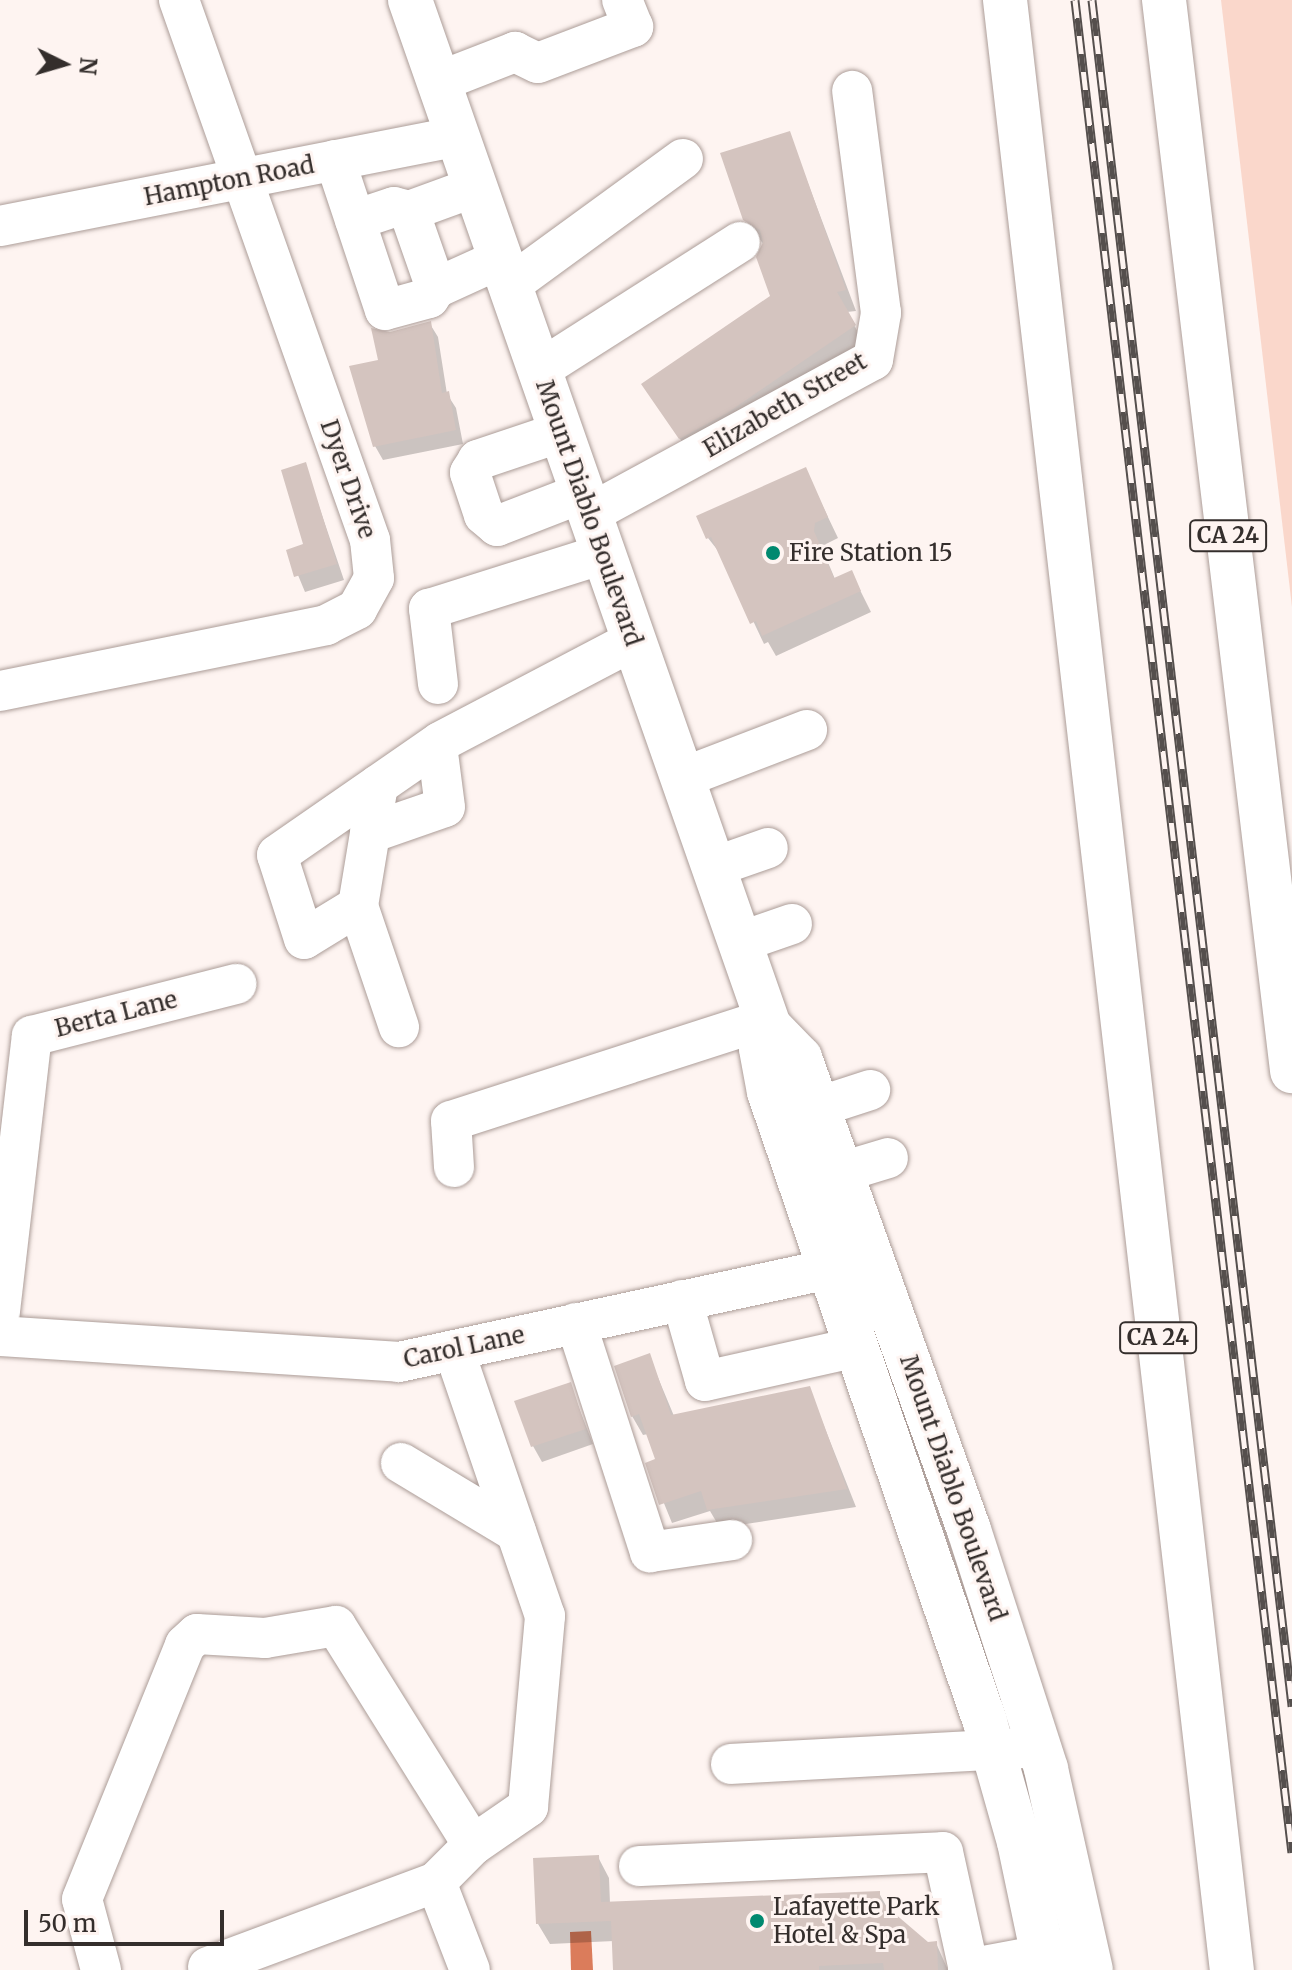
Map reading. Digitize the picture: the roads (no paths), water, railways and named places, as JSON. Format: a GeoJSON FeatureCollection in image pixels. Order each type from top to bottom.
{"type":"FeatureCollection","features":[{"type":"Feature","properties":{"kind":"main road","name":"Mount Diablo Boulevard"},"geometry":{"type":"LineString","coordinates":[[410,0],[768,1022],[800,1058],[874,1260],[1039,1746],[1089,1959]]}},
{"type":"Feature","properties":{"kind":"main road","name":"CA 24"},"geometry":{"type":"LineString","coordinates":[[1005,0],[1218,1875],[1232,1970]]}},
{"type":"Feature","properties":{"kind":"main road","name":"CA 24"},"geometry":{"type":"LineString","coordinates":[[1164,0],[1292,1071]]}},
{"type":"Feature","properties":{"kind":"main road","name":"Mount Diablo Boulevard"},"geometry":{"type":"LineString","coordinates":[[768,1022],[761,1049],[769,1092],[994,1752],[1045,1962]]}},
{"type":"Feature","properties":{"kind":"main road"},"geometry":{"type":"LineString","coordinates":[[1200,1970],[1218,1875]]}},
{"type":"Feature","properties":{"kind":"street","name":"Dyer Drive"},"geometry":{"type":"LineString","coordinates":[[0,691],[326,625],[350,614],[368,594],[375,560],[370,540],[179,0]]}},
{"type":"Feature","properties":{"kind":"street"},"geometry":{"type":"LineString","coordinates":[[438,82],[515,52],[538,63],[633,27],[622,0]]}},
{"type":"Feature","properties":{"kind":"street","name":"Elizabeth Street"},"geometry":{"type":"LineString","coordinates":[[592,520],[873,360],[881,313],[852,91]]}},
{"type":"Feature","properties":{"kind":"street","name":"Hampton Road"},"geometry":{"type":"LineString","coordinates":[[0,226],[457,136]]}},
{"type":"Feature","properties":{"kind":"street"},"geometry":{"type":"LineString","coordinates":[[335,160],[385,310],[429,298],[436,288],[505,272],[683,159]]}},
{"type":"Feature","properties":{"kind":"street"},"geometry":{"type":"LineString","coordinates":[[355,220],[394,207],[409,211],[475,187]]}},
{"type":"Feature","properties":{"kind":"street"},"geometry":{"type":"LineString","coordinates":[[409,211],[436,288]]}},
{"type":"Feature","properties":{"kind":"street"},"geometry":{"type":"LineString","coordinates":[[539,370],[740,242]]}},
{"type":"Feature","properties":{"kind":"street"},"geometry":{"type":"LineString","coordinates":[[561,432],[478,460],[470,473],[484,515],[497,526],[592,520]]}},
{"type":"Feature","properties":{"kind":"street"},"geometry":{"type":"LineString","coordinates":[[438,684],[429,609],[592,520]]}},
{"type":"Feature","properties":{"kind":"street"},"geometry":{"type":"LineString","coordinates":[[358,906],[304,939],[277,855],[437,745],[634,640]]}},
{"type":"Feature","properties":{"kind":"street"},"geometry":{"type":"LineString","coordinates":[[682,778],[807,730]]}},
{"type":"Feature","properties":{"kind":"street"},"geometry":{"type":"LineString","coordinates":[[370,833],[445,807],[437,745]]}},
{"type":"Feature","properties":{"kind":"street"},"geometry":{"type":"LineString","coordinates":[[378,785],[358,906],[399,1027]]}},
{"type":"Feature","properties":{"kind":"street"},"geometry":{"type":"LineString","coordinates":[[714,867],[768,848]]}},
{"type":"Feature","properties":{"kind":"street"},"geometry":{"type":"LineString","coordinates":[[740,942],[792,924]]}},
{"type":"Feature","properties":{"kind":"street","name":"Berta Lane"},"geometry":{"type":"LineString","coordinates":[[0,1311],[32,1036],[236,984]]}},
{"type":"Feature","properties":{"kind":"street"},"geometry":{"type":"LineString","coordinates":[[454,1167],[451,1121],[768,1022]]}},
{"type":"Feature","properties":{"kind":"street"},"geometry":{"type":"LineString","coordinates":[[818,1107],[870,1090]]}},
{"type":"Feature","properties":{"kind":"street"},"geometry":{"type":"LineString","coordinates":[[842,1172],[888,1158]]}},
{"type":"Feature","properties":{"kind":"street","name":"Carol Lane"},"geometry":{"type":"LineString","coordinates":[[0,1336],[399,1362],[874,1260]]}},
{"type":"Feature","properties":{"kind":"street"},"geometry":{"type":"LineString","coordinates":[[682,1300],[705,1381],[857,1347]]}},
{"type":"Feature","properties":{"kind":"street"},"geometry":{"type":"LineString","coordinates":[[576,1323],[650,1552],[732,1540]]}},
{"type":"Feature","properties":{"kind":"street"},"geometry":{"type":"LineString","coordinates":[[208,1967],[436,1882],[473,1845],[528,1807],[545,1616],[454,1350]]}},
{"type":"Feature","properties":{"kind":"street"},"geometry":{"type":"LineString","coordinates":[[401,1463],[516,1532]]}},
{"type":"Feature","properties":{"kind":"street"},"geometry":{"type":"LineString","coordinates":[[101,1970],[82,1899],[185,1645],[197,1634],[265,1638],[336,1626],[473,1845]]}},
{"type":"Feature","properties":{"kind":"street"},"geometry":{"type":"LineString","coordinates":[[731,1764],[994,1752],[1039,1746]]}},
{"type":"Feature","properties":{"kind":"street"},"geometry":{"type":"LineString","coordinates":[[639,1866],[943,1852],[968,1970],[1089,1959]]}},
{"type":"Feature","properties":{"kind":"street"},"geometry":{"type":"LineString","coordinates":[[436,1882],[470,1970]]}},
{"type":"Feature","properties":{"kind":"railway"},"geometry":{"type":"LineString","coordinates":[[1075,0],[1292,1852]]}},
{"type":"Feature","properties":{"kind":"railway"},"geometry":{"type":"LineString","coordinates":[[1092,0],[1292,1706]]}},
{"type":"Feature","properties":{"kind":"place","name":"Fire Station 15"},"geometry":{"type":"Point","coordinates":[773,553]}},
{"type":"Feature","properties":{"kind":"place","name":"Lafayette Park Hotel & Spa"},"geometry":{"type":"Point","coordinates":[757,1921]}}]}
